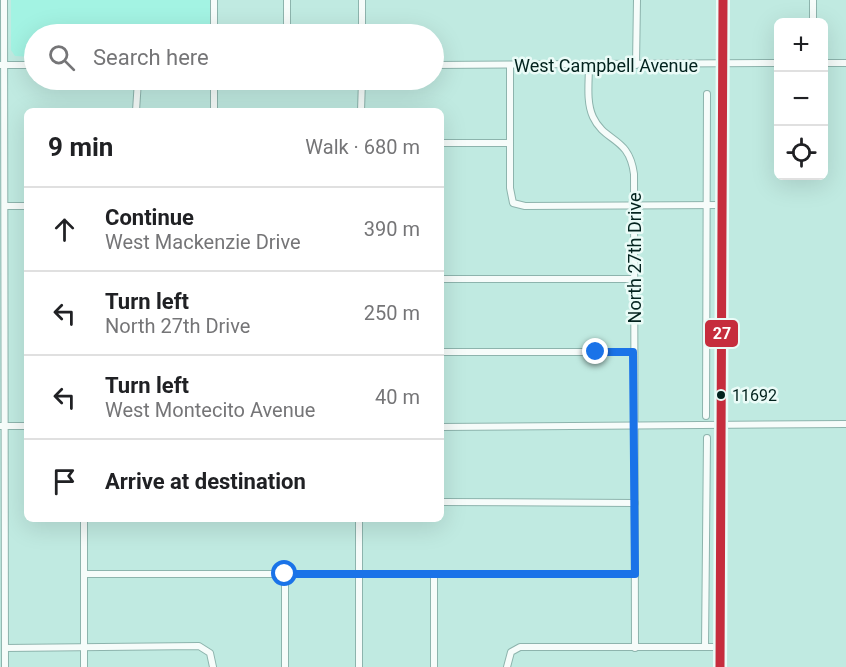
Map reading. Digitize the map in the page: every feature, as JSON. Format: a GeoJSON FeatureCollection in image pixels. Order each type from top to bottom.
{"type":"FeatureCollection","features":[{"type":"Feature","properties":{"kind":"main road"},"geometry":{"type":"LineString","coordinates":[[720,667],[723,0]]}},
{"type":"Feature","properties":{"kind":"street"},"geometry":{"type":"LineString","coordinates":[[4,0],[2,65],[5,206],[2,247],[5,667]]}},
{"type":"Feature","properties":{"kind":"street"},"geometry":{"type":"LineString","coordinates":[[214,0],[214,24]]}},
{"type":"Feature","properties":{"kind":"street"},"geometry":{"type":"LineString","coordinates":[[287,0],[287,24]]}},
{"type":"Feature","properties":{"kind":"street"},"geometry":{"type":"LineString","coordinates":[[362,0],[362,24]]}},
{"type":"Feature","properties":{"kind":"street"},"geometry":{"type":"LineString","coordinates":[[636,65],[637,0]]}},
{"type":"Feature","properties":{"kind":"street"},"geometry":{"type":"LineString","coordinates":[[813,0],[813,18]]}},
{"type":"Feature","properties":{"kind":"street","name":"West Campbell Avenue"},"geometry":{"type":"LineString","coordinates":[[444,65],[774,63]]}},
{"type":"Feature","properties":{"kind":"street"},"geometry":{"type":"LineString","coordinates":[[828,63],[846,63]]}},
{"type":"Feature","properties":{"kind":"street"},"geometry":{"type":"LineString","coordinates":[[2,65],[24,65]]}},
{"type":"Feature","properties":{"kind":"street"},"geometry":{"type":"LineString","coordinates":[[510,65],[510,194],[513,203],[525,206],[723,205]]}},
{"type":"Feature","properties":{"kind":"street","name":"North 27th Drive"},"geometry":{"type":"LineString","coordinates":[[589,65],[591,111],[598,124],[622,144],[631,158],[634,205],[635,648]]}},
{"type":"Feature","properties":{"kind":"street"},"geometry":{"type":"LineString","coordinates":[[136,108],[137,90]]}},
{"type":"Feature","properties":{"kind":"street"},"geometry":{"type":"LineString","coordinates":[[213,90],[214,108]]}},
{"type":"Feature","properties":{"kind":"street"},"geometry":{"type":"LineString","coordinates":[[361,108],[362,90]]}},
{"type":"Feature","properties":{"kind":"street"},"geometry":{"type":"LineString","coordinates":[[706,416],[707,94]]}},
{"type":"Feature","properties":{"kind":"street"},"geometry":{"type":"LineString","coordinates":[[444,142],[510,143]]}},
{"type":"Feature","properties":{"kind":"street"},"geometry":{"type":"LineString","coordinates":[[5,206],[24,206]]}},
{"type":"Feature","properties":{"kind":"street"},"geometry":{"type":"LineString","coordinates":[[444,279],[633,279]]}},
{"type":"Feature","properties":{"kind":"street"},"geometry":{"type":"LineString","coordinates":[[444,352],[633,352]]}},
{"type":"Feature","properties":{"kind":"street"},"geometry":{"type":"LineString","coordinates":[[706,402],[720,402]]}},
{"type":"Feature","properties":{"kind":"street"},"geometry":{"type":"LineString","coordinates":[[444,426],[634,427],[846,424]]}},
{"type":"Feature","properties":{"kind":"street"},"geometry":{"type":"LineString","coordinates":[[3,426],[24,426]]}},
{"type":"Feature","properties":{"kind":"street"},"geometry":{"type":"LineString","coordinates":[[705,647],[707,438]]}},
{"type":"Feature","properties":{"kind":"street"},"geometry":{"type":"LineString","coordinates":[[706,452],[720,452]]}},
{"type":"Feature","properties":{"kind":"street"},"geometry":{"type":"LineString","coordinates":[[444,502],[636,503]]}},
{"type":"Feature","properties":{"kind":"street"},"geometry":{"type":"LineString","coordinates":[[84,522],[84,667]]}},
{"type":"Feature","properties":{"kind":"street"},"geometry":{"type":"LineString","coordinates":[[359,522],[359,667]]}},
{"type":"Feature","properties":{"kind":"street"},"geometry":{"type":"LineString","coordinates":[[84,573],[635,574]]}},
{"type":"Feature","properties":{"kind":"street"},"geometry":{"type":"LineString","coordinates":[[285,574],[285,667]]}},
{"type":"Feature","properties":{"kind":"street"},"geometry":{"type":"LineString","coordinates":[[434,574],[434,667]]}},
{"type":"Feature","properties":{"kind":"street"},"geometry":{"type":"LineString","coordinates":[[5,648],[193,646],[208,650],[213,667]]}},
{"type":"Feature","properties":{"kind":"street"},"geometry":{"type":"LineString","coordinates":[[507,667],[511,652],[520,647],[720,647]]}},
{"type":"Feature","properties":{"kind":"shaded area"},"geometry":{"type":"Polygon","coordinates":[[[11,0],[210,0],[210,24],[24,24],[24,56],[15,56],[11,50],[11,0]]]}},
{"type":"Feature","properties":{"kind":"transit line","name":"27"},"geometry":{"type":"LineString","coordinates":[[720,667],[723,0]]}},
{"type":"Feature","properties":{"kind":"place","name":"11692"},"geometry":{"type":"Point","coordinates":[721,395]}},
{"type":"Feature","properties":{"kind":"route"},"geometry":{"type":"LineString","coordinates":[[285,574],[635,574],[636,436],[633,416],[633,352],[596,352]]}}]}
